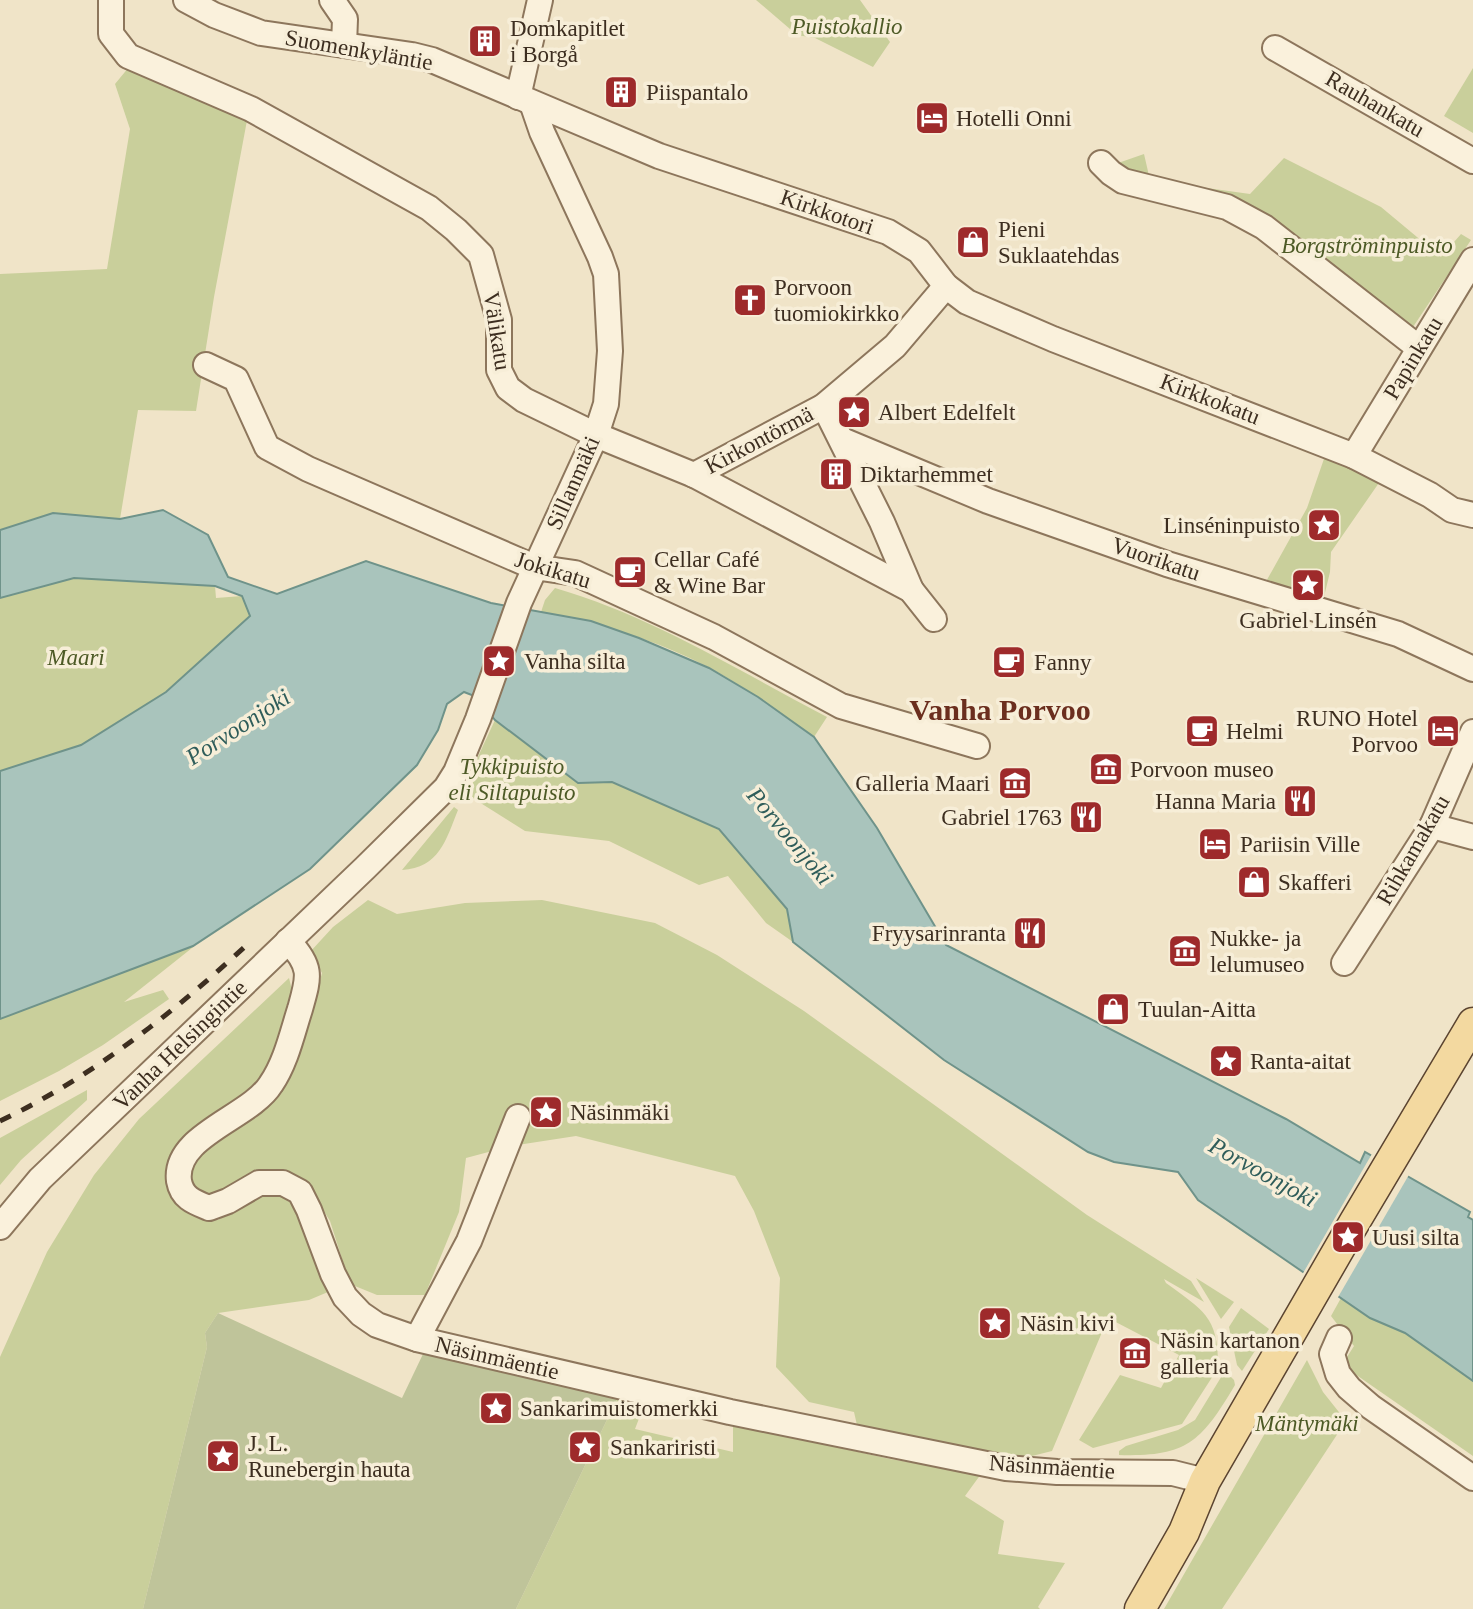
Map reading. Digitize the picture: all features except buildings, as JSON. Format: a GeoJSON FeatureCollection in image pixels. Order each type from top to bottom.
{"type":"FeatureCollection","features":[{"type":"Feature","properties":{"kind":"main road"},"geometry":{"type":"LineString","coordinates":[[1140,1609],[1184,1532],[1205,1481],[1473,1024]]}},
{"type":"Feature","properties":{"kind":"main road"},"geometry":{"type":"LineString","coordinates":[[1119,1609],[1168,1522],[1205,1481]]}},
{"type":"Feature","properties":{"kind":"street","name":"Välikatu"},"geometry":{"type":"LineString","coordinates":[[111,0],[111,34],[128,56],[251,109],[429,208],[456,230],[481,255],[499,320],[499,370],[508,388],[524,400],[596,435],[694,475],[911,590],[934,619]]}},
{"type":"Feature","properties":{"kind":"street","name":"Suomenkyläntie"},"geometry":{"type":"LineString","coordinates":[[186,0],[214,15],[261,33],[432,60],[461,70],[525,100]]}},
{"type":"Feature","properties":{"kind":"street"},"geometry":{"type":"LineString","coordinates":[[332,0],[345,19],[344,45]]}},
{"type":"Feature","properties":{"kind":"street"},"geometry":{"type":"LineString","coordinates":[[525,100],[540,0]]}},
{"type":"Feature","properties":{"kind":"street","name":"Rauhankatu"},"geometry":{"type":"LineString","coordinates":[[1275,48],[1473,161]]}},
{"type":"Feature","properties":{"kind":"street","name":"Sillanmäki"},"geometry":{"type":"LineString","coordinates":[[365,868],[446,788],[465,753],[519,603],[596,435],[606,404],[610,351],[606,274],[525,100]]}},
{"type":"Feature","properties":{"kind":"street","name":"Kirkkotori"},"geometry":{"type":"LineString","coordinates":[[525,100],[659,156],[888,232],[919,251],[946,286]]}},
{"type":"Feature","properties":{"kind":"street"},"geometry":{"type":"LineString","coordinates":[[1101,163],[1123,181],[1227,207],[1264,227],[1419,348]]}},
{"type":"Feature","properties":{"kind":"street","name":"Papinkatu"},"geometry":{"type":"LineString","coordinates":[[1354,456],[1473,260]]}},
{"type":"Feature","properties":{"kind":"street"},"geometry":{"type":"LineString","coordinates":[[911,590],[882,522],[824,405],[895,346],[946,286]]}},
{"type":"Feature","properties":{"kind":"street","name":"Kirkkokatu"},"geometry":{"type":"LineString","coordinates":[[946,286],[967,302],[1030,329],[1354,456],[1430,495],[1452,510],[1473,515]]}},
{"type":"Feature","properties":{"kind":"street","name":"Jokikatu"},"geometry":{"type":"LineString","coordinates":[[206,365],[236,379],[267,447],[308,469],[534,568],[575,573],[714,637],[841,706],[977,746]]}},
{"type":"Feature","properties":{"kind":"street","name":"Kirkontörmä"},"geometry":{"type":"LineString","coordinates":[[694,475],[824,405]]}},
{"type":"Feature","properties":{"kind":"street","name":"Vuorikatu"},"geometry":{"type":"LineString","coordinates":[[842,440],[988,500],[1167,564],[1398,634],[1473,669]]}},
{"type":"Feature","properties":{"kind":"street","name":"Rihkamakatu"},"geometry":{"type":"LineString","coordinates":[[1344,963],[1432,826],[1473,732]]}},
{"type":"Feature","properties":{"kind":"street"},"geometry":{"type":"LineString","coordinates":[[1432,826],[1473,837]]}},
{"type":"Feature","properties":{"kind":"street","name":"Vanha Helsingintie"},"geometry":{"type":"LineString","coordinates":[[0,1227],[40,1180],[365,868]]}},
{"type":"Feature","properties":{"kind":"street","name":"Näsinmäentie"},"geometry":{"type":"LineString","coordinates":[[288,941],[307,965],[307,984],[285,1054],[271,1086],[250,1106],[199,1139],[182,1157],[178,1174],[180,1189],[189,1200],[209,1208],[228,1201],[259,1183],[283,1183],[300,1192],[345,1297],[361,1314],[377,1325],[417,1339],[718,1409],[1006,1468],[1057,1472],[1173,1474],[1205,1481]]}},
{"type":"Feature","properties":{"kind":"street"},"geometry":{"type":"LineString","coordinates":[[417,1339],[469,1241],[518,1117]]}},
{"type":"Feature","properties":{"kind":"street"},"geometry":{"type":"LineString","coordinates":[[1339,1338],[1332,1354],[1338,1374],[1349,1388],[1371,1407],[1473,1478]]}},
{"type":"Feature","properties":{"kind":"green space","name":"Puistokallio"},"geometry":{"type":"Polygon","coordinates":[[[756,0],[860,0],[890,42],[873,67],[815,38],[797,35],[756,0]]]}},
{"type":"Feature","properties":{"kind":"green space"},"geometry":{"type":"Polygon","coordinates":[[[129,67],[248,115],[196,411],[138,410],[120,519],[53,513],[0,530],[0,274],[107,269],[130,129],[115,84],[129,67]]]}},
{"type":"Feature","properties":{"kind":"green space"},"geometry":{"type":"Polygon","coordinates":[[[1473,68],[1473,133],[1444,116],[1473,68]]]}},
{"type":"Feature","properties":{"kind":"green space","name":"Borgströminpuisto"},"geometry":{"type":"Polygon","coordinates":[[[1144,154],[1150,180],[1250,194],[1284,158],[1381,207],[1441,257],[1461,234],[1471,240],[1413,327],[1244,202],[1231,217],[1187,210],[1159,202],[1098,170],[1144,154]]]}},
{"type":"Feature","properties":{"kind":"green space","name":"Linséninpuisto"},"geometry":{"type":"Polygon","coordinates":[[[1326,453],[1383,477],[1331,552],[1330,572],[1322,605],[1263,587],[1307,508],[1326,453]]]}},
{"type":"Feature","properties":{"kind":"green space","name":"Maari"},"geometry":{"type":"Polygon","coordinates":[[[74,578],[215,586],[216,598],[242,596],[250,616],[166,692],[81,745],[0,771],[0,598],[74,578]]]}},
{"type":"Feature","properties":{"kind":"green space"},"geometry":{"type":"Polygon","coordinates":[[[555,588],[660,629],[827,717],[814,737],[737,684],[690,658],[627,634],[541,612],[545,600],[555,588]]]}},
{"type":"Feature","properties":{"kind":"green space","name":"Tykkipuisto eli Siltapuisto"},"geometry":{"type":"Polygon","coordinates":[[[495,720],[578,783],[612,782],[719,829],[787,909],[793,942],[766,923],[728,876],[699,885],[609,841],[525,831],[471,797],[476,761],[495,720]]]}},
{"type":"Feature","properties":{"kind":"green space"},"geometry":{"type":"Polygon","coordinates":[[[454,807],[458,810],[439,851],[425,864],[402,870],[454,807]]]}},
{"type":"Feature","properties":{"kind":"green space"},"geometry":{"type":"Polygon","coordinates":[[[368,900],[397,914],[465,903],[542,900],[655,923],[717,955],[804,1011],[1087,1215],[1191,1281],[1204,1302],[1164,1279],[1207,1317],[1216,1337],[1218,1368],[1182,1424],[1093,1448],[1079,1440],[1120,1375],[1161,1388],[1179,1355],[1108,1318],[1052,1451],[1028,1457],[950,1451],[859,1434],[854,1412],[809,1402],[776,1367],[780,1278],[754,1211],[735,1176],[576,1136],[511,1146],[466,1158],[459,1212],[425,1295],[377,1295],[350,1284],[330,1221],[309,1187],[283,1171],[257,1174],[206,1198],[191,1186],[190,1172],[195,1158],[298,1048],[322,973],[310,952],[333,927],[368,900]]]}},
{"type":"Feature","properties":{"kind":"green space"},"geometry":{"type":"Polygon","coordinates":[[[197,944],[124,1002],[163,990],[169,999],[103,1045],[0,1101],[0,1019],[197,944]]]}},
{"type":"Feature","properties":{"kind":"green space"},"geometry":{"type":"Polygon","coordinates":[[[289,978],[293,994],[274,1059],[258,1087],[197,1130],[184,1209],[200,1218],[218,1220],[261,1192],[284,1193],[297,1207],[328,1292],[309,1300],[218,1313],[205,1333],[207,1347],[143,1609],[0,1609],[0,1357],[47,1252],[94,1175],[139,1119],[289,978]]]}},
{"type":"Feature","properties":{"kind":"green space"},"geometry":{"type":"Polygon","coordinates":[[[87,1090],[87,1100],[21,1160],[0,1185],[0,1138],[87,1090]]]}},
{"type":"Feature","properties":{"kind":"green space"},"geometry":{"type":"Polygon","coordinates":[[[1196,1278],[1234,1302],[1221,1319],[1196,1278]]]}},
{"type":"Feature","properties":{"kind":"green space"},"geometry":{"type":"Polygon","coordinates":[[[1341,1298],[1370,1318],[1405,1333],[1473,1380],[1473,1456],[1342,1365],[1354,1346],[1331,1316],[1341,1298]]]}},
{"type":"Feature","properties":{"kind":"green space"},"geometry":{"type":"Polygon","coordinates":[[[1241,1308],[1269,1329],[1242,1371],[1237,1365],[1229,1327],[1241,1308]]]}},
{"type":"Feature","properties":{"kind":"green space"},"geometry":{"type":"Polygon","coordinates":[[[218,1313],[402,1398],[423,1354],[617,1399],[516,1609],[143,1609],[207,1347],[205,1333],[218,1313]]]}},
{"type":"Feature","properties":{"kind":"green space","name":"Mäntymäki"},"geometry":{"type":"Polygon","coordinates":[[[1307,1360],[1323,1392],[1346,1421],[1222,1609],[1164,1609],[1307,1360]]]}},
{"type":"Feature","properties":{"kind":"green space"},"geometry":{"type":"Polygon","coordinates":[[[1227,1373],[1235,1385],[1212,1420],[1190,1442],[1161,1453],[1119,1455],[1119,1451],[1126,1446],[1178,1430],[1195,1420],[1223,1374],[1227,1373]]]}},
{"type":"Feature","properties":{"kind":"green space"},"geometry":{"type":"Polygon","coordinates":[[[617,1399],[643,1408],[635,1429],[733,1452],[733,1424],[890,1459],[981,1474],[965,1496],[1004,1521],[998,1554],[1065,1563],[1038,1607],[1040,1609],[516,1609],[617,1399]]]}},
{"type":"Feature","properties":{"kind":"water","name":"Porvoonjoki"},"geometry":{"type":"Polygon","coordinates":[[[163,510],[208,535],[228,577],[277,594],[366,561],[491,603],[591,621],[709,668],[758,697],[814,737],[877,828],[946,945],[1286,1119],[1360,1163],[1365,1152],[1470,1212],[1468,1217],[1473,1220],[1473,1381],[1405,1333],[1370,1318],[1198,1200],[1178,1172],[1114,1162],[1088,1152],[944,1060],[793,942],[787,909],[719,829],[612,782],[578,783],[495,720],[477,697],[464,692],[447,704],[438,730],[417,765],[310,869],[193,946],[0,1019],[0,771],[81,745],[166,692],[250,616],[242,596],[215,586],[74,578],[0,598],[0,530],[53,513],[120,519],[163,510]]]}},
{"type":"Feature","properties":{"kind":"pier"},"geometry":{"type":"Polygon","coordinates":[[[1373,1152],[1410,1173],[1337,1299],[1302,1275],[1373,1152]]]}},
{"type":"Feature","properties":{"kind":"railway"},"geometry":{"type":"LineString","coordinates":[[0,1121],[101,1063],[194,992],[252,940]]}},
{"type":"Feature","properties":{"kind":"place","name":"Domkapitlet i Borgå"},"geometry":{"type":"Point","coordinates":[485,41]}},
{"type":"Feature","properties":{"kind":"place","name":"Piispantalo"},"geometry":{"type":"Point","coordinates":[621,92]}},
{"type":"Feature","properties":{"kind":"place","name":"Hotelli Onni"},"geometry":{"type":"Point","coordinates":[932,118]}},
{"type":"Feature","properties":{"kind":"place","name":"Pieni Suklaatehdas"},"geometry":{"type":"Point","coordinates":[973,242]}},
{"type":"Feature","properties":{"kind":"place","name":"Porvoon tuomiokirkko"},"geometry":{"type":"Point","coordinates":[750,300]}},
{"type":"Feature","properties":{"kind":"place","name":"Albert Edelfelt"},"geometry":{"type":"Point","coordinates":[854,412]}},
{"type":"Feature","properties":{"kind":"place","name":"Diktarhemmet"},"geometry":{"type":"Point","coordinates":[836,474]}},
{"type":"Feature","properties":{"kind":"place","name":"Linséninpuisto"},"geometry":{"type":"Point","coordinates":[1324,525]}},
{"type":"Feature","properties":{"kind":"place","name":"Cellar Café & Wine Bar"},"geometry":{"type":"Point","coordinates":[630,572]}},
{"type":"Feature","properties":{"kind":"place","name":"Gabriel Linsén"},"geometry":{"type":"Point","coordinates":[1308,585]}},
{"type":"Feature","properties":{"kind":"place","name":"Vanha silta"},"geometry":{"type":"Point","coordinates":[499,661]}},
{"type":"Feature","properties":{"kind":"place","name":"Fanny"},"geometry":{"type":"Point","coordinates":[1009,662]}},
{"type":"Feature","properties":{"kind":"place","name":"Helmi"},"geometry":{"type":"Point","coordinates":[1202,731]}},
{"type":"Feature","properties":{"kind":"place","name":"RUNO Hotel Porvoo"},"geometry":{"type":"Point","coordinates":[1443,731]}},
{"type":"Feature","properties":{"kind":"place","name":"Porvoon museo"},"geometry":{"type":"Point","coordinates":[1106,769]}},
{"type":"Feature","properties":{"kind":"place","name":"Galleria Maari"},"geometry":{"type":"Point","coordinates":[1015,783]}},
{"type":"Feature","properties":{"kind":"place","name":"Hanna Maria"},"geometry":{"type":"Point","coordinates":[1300,801]}},
{"type":"Feature","properties":{"kind":"place","name":"Gabriel 1763"},"geometry":{"type":"Point","coordinates":[1086,817]}},
{"type":"Feature","properties":{"kind":"place","name":"Pariisin Ville"},"geometry":{"type":"Point","coordinates":[1215,844]}},
{"type":"Feature","properties":{"kind":"place","name":"Skafferi"},"geometry":{"type":"Point","coordinates":[1254,882]}},
{"type":"Feature","properties":{"kind":"place","name":"Fryysarinranta"},"geometry":{"type":"Point","coordinates":[1030,933]}},
{"type":"Feature","properties":{"kind":"place","name":"Nukke- ja lelumuseo"},"geometry":{"type":"Point","coordinates":[1185,951]}},
{"type":"Feature","properties":{"kind":"place","name":"Tuulan-Aitta"},"geometry":{"type":"Point","coordinates":[1113,1009]}},
{"type":"Feature","properties":{"kind":"place","name":"Ranta-aitat"},"geometry":{"type":"Point","coordinates":[1226,1061]}},
{"type":"Feature","properties":{"kind":"place","name":"Näsinmäki"},"geometry":{"type":"Point","coordinates":[546,1112]}},
{"type":"Feature","properties":{"kind":"place","name":"Uusi silta"},"geometry":{"type":"Point","coordinates":[1348,1237]}},
{"type":"Feature","properties":{"kind":"place","name":"Näsin kivi"},"geometry":{"type":"Point","coordinates":[995,1323]}},
{"type":"Feature","properties":{"kind":"place","name":"Näsin kartanon galleria"},"geometry":{"type":"Point","coordinates":[1135,1353]}},
{"type":"Feature","properties":{"kind":"place","name":"Sankarimuistomerkki"},"geometry":{"type":"Point","coordinates":[496,1408]}},
{"type":"Feature","properties":{"kind":"place","name":"Sankariristi"},"geometry":{"type":"Point","coordinates":[585,1447]}},
{"type":"Feature","properties":{"kind":"place","name":"J. L. Runebergin hauta"},"geometry":{"type":"Point","coordinates":[223,1456]}},
{"type":"Feature","properties":{"kind":"district","name":"Vanha Porvoo"},"geometry":{"type":"Point","coordinates":[1000,709]}}]}
